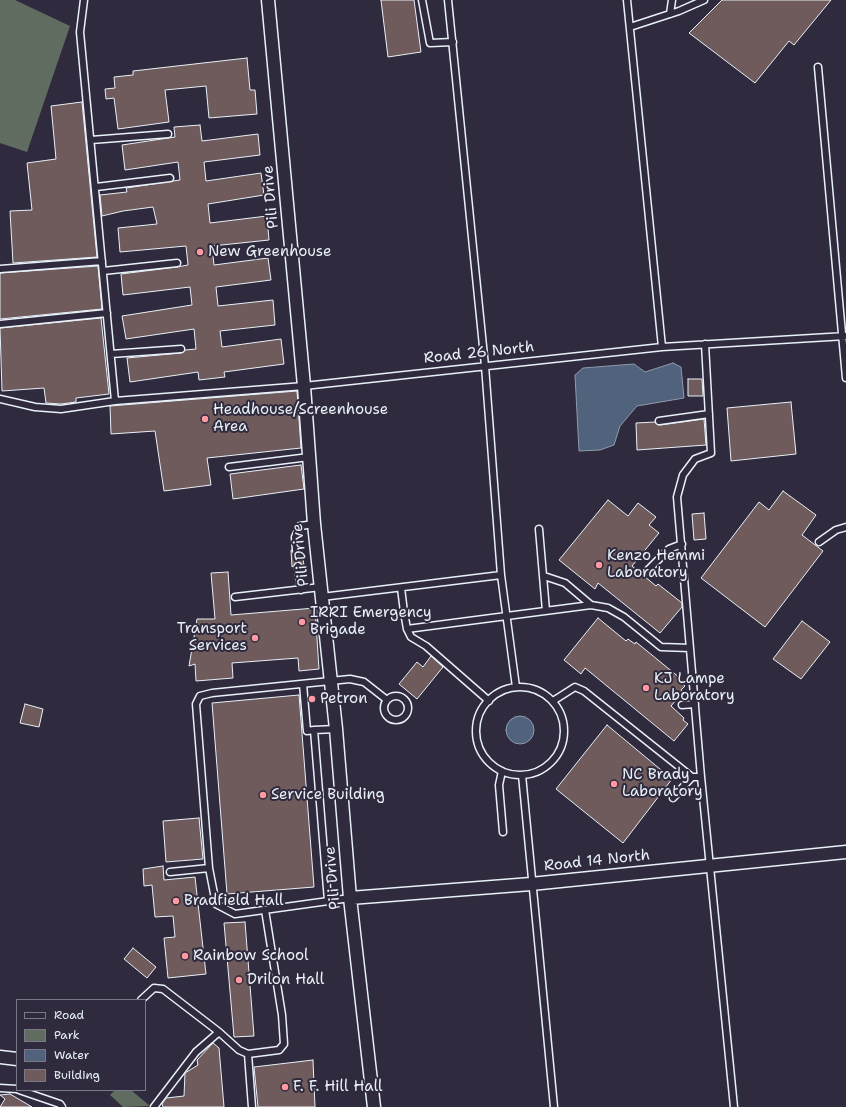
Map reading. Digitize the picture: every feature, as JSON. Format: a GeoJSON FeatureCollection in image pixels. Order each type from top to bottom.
{"type":"FeatureCollection","features":[{"type":"Feature","properties":{"kind":"street","name":"Pili Drive"},"geometry":{"type":"LineString","coordinates":[[268,0],[304,386],[314,524],[336,730],[350,898],[374,1107]]}},
{"type":"Feature","properties":{"kind":"street","name":"Road 14 North"},"geometry":{"type":"LineString","coordinates":[[350,898],[531,884],[710,864],[846,852]]}},
{"type":"Feature","properties":{"kind":"street"},"geometry":{"type":"LineString","coordinates":[[0,1057],[16,1059]]}},
{"type":"Feature","properties":{"kind":"lane"},"geometry":{"type":"LineString","coordinates":[[84,0],[80,32],[96,187],[115,401]]}},
{"type":"Feature","properties":{"kind":"lane"},"geometry":{"type":"LineString","coordinates":[[422,0],[430,43],[452,42]]}},
{"type":"Feature","properties":{"kind":"lane"},"geometry":{"type":"LineString","coordinates":[[448,0],[485,366],[501,575],[516,687]]}},
{"type":"Feature","properties":{"kind":"lane"},"geometry":{"type":"LineString","coordinates":[[627,0],[662,348]]}},
{"type":"Feature","properties":{"kind":"lane"},"geometry":{"type":"LineString","coordinates":[[670,14],[672,0]]}},
{"type":"Feature","properties":{"kind":"lane"},"geometry":{"type":"LineString","coordinates":[[630,27],[670,14],[704,0]]}},
{"type":"Feature","properties":{"kind":"lane"},"geometry":{"type":"LineString","coordinates":[[818,67],[844,336],[846,378]]}},
{"type":"Feature","properties":{"kind":"lane"},"geometry":{"type":"LineString","coordinates":[[91,140],[168,134]]}},
{"type":"Feature","properties":{"kind":"lane"},"geometry":{"type":"LineString","coordinates":[[96,187],[170,178]]}},
{"type":"Feature","properties":{"kind":"lane"},"geometry":{"type":"LineString","coordinates":[[0,269],[102,261]]}},
{"type":"Feature","properties":{"kind":"lane"},"geometry":{"type":"LineString","coordinates":[[103,271],[177,263]]}},
{"type":"Feature","properties":{"kind":"lane"},"geometry":{"type":"LineString","coordinates":[[0,324],[107,313]]}},
{"type":"Feature","properties":{"kind":"lane","name":"Road 26 North"},"geometry":{"type":"LineString","coordinates":[[0,399],[35,407],[61,408],[115,401],[304,386],[705,344],[844,336]]}},
{"type":"Feature","properties":{"kind":"lane"},"geometry":{"type":"LineString","coordinates":[[705,344],[711,453],[695,459],[683,475],[677,497],[701,777],[734,1107]]}},
{"type":"Feature","properties":{"kind":"lane"},"geometry":{"type":"LineString","coordinates":[[111,354],[180,349]]}},
{"type":"Feature","properties":{"kind":"lane"},"geometry":{"type":"LineString","coordinates":[[659,421],[709,414]]}},
{"type":"Feature","properties":{"kind":"lane"},"geometry":{"type":"LineString","coordinates":[[229,467],[309,457]]}},
{"type":"Feature","properties":{"kind":"lane"},"geometry":{"type":"LineString","coordinates":[[296,550],[295,538],[300,526],[314,524]]}},
{"type":"Feature","properties":{"kind":"lane"},"geometry":{"type":"LineString","coordinates":[[819,542],[836,530],[846,527]]}},
{"type":"Feature","properties":{"kind":"lane"},"geometry":{"type":"LineString","coordinates":[[539,529],[546,611]]}},
{"type":"Feature","properties":{"kind":"lane"},"geometry":{"type":"LineString","coordinates":[[647,572],[668,549],[682,544]]}},
{"type":"Feature","properties":{"kind":"lane"},"geometry":{"type":"LineString","coordinates":[[298,566],[301,590]]}},
{"type":"Feature","properties":{"kind":"lane"},"geometry":{"type":"LineString","coordinates":[[235,597],[301,590],[321,592],[401,588],[501,575]]}},
{"type":"Feature","properties":{"kind":"lane"},"geometry":{"type":"LineString","coordinates":[[544,576],[565,583],[591,605]]}},
{"type":"Feature","properties":{"kind":"lane"},"geometry":{"type":"LineString","coordinates":[[401,588],[407,629],[411,637],[426,646],[488,701]]}},
{"type":"Feature","properties":{"kind":"lane"},"geometry":{"type":"LineString","coordinates":[[407,629],[591,605],[608,608],[624,617],[661,647],[690,648]]}},
{"type":"Feature","properties":{"kind":"lane"},"geometry":{"type":"LineString","coordinates":[[350,898],[235,914],[216,904],[209,868],[196,704],[200,696],[212,693],[350,679],[364,682],[387,700]]}},
{"type":"Feature","properties":{"kind":"lane"},"geometry":{"type":"LineString","coordinates":[[303,684],[307,731],[336,730]]}},
{"type":"Feature","properties":{"kind":"lane"},"geometry":{"type":"LineString","coordinates":[[516,687],[529,688],[542,693],[553,701],[560,713],[564,727],[563,741],[558,754],[548,765],[536,772],[522,775],[502,771],[491,764],[482,753],[477,740],[477,726],[480,712],[488,701],[506,690],[516,687]]}},
{"type":"Feature","properties":{"kind":"lane"},"geometry":{"type":"LineString","coordinates":[[553,701],[575,687],[584,691],[692,777],[701,777]]}},
{"type":"Feature","properties":{"kind":"lane"},"geometry":{"type":"LineString","coordinates":[[682,706],[695,704]]}},
{"type":"Feature","properties":{"kind":"lane"},"geometry":{"type":"LineString","coordinates":[[314,730],[328,901]]}},
{"type":"Feature","properties":{"kind":"lane"},"geometry":{"type":"LineString","coordinates":[[502,771],[499,785],[503,832]]}},
{"type":"Feature","properties":{"kind":"lane"},"geometry":{"type":"LineString","coordinates":[[522,775],[531,884],[554,1107]]}},
{"type":"Feature","properties":{"kind":"lane"},"geometry":{"type":"LineString","coordinates":[[673,798],[692,777]]}},
{"type":"Feature","properties":{"kind":"lane"},"geometry":{"type":"LineString","coordinates":[[170,872],[209,868]]}},
{"type":"Feature","properties":{"kind":"lane"},"geometry":{"type":"LineString","coordinates":[[142,999],[154,988],[163,989],[219,1032],[239,1050],[248,1054],[279,1050],[284,1044],[275,964],[265,910]]}},
{"type":"Feature","properties":{"kind":"lane"},"geometry":{"type":"LineString","coordinates":[[154,1107],[196,1052],[219,1032]]}},
{"type":"Feature","properties":{"kind":"lane"},"geometry":{"type":"LineString","coordinates":[[248,1054],[252,1107]]}},
{"type":"Feature","properties":{"kind":"lane"},"geometry":{"type":"LineString","coordinates":[[0,1088],[16,1090]]}},
{"type":"Feature","properties":{"kind":"lane"},"geometry":{"type":"LineString","coordinates":[[21,1091],[60,1104],[62,1107]]}},
{"type":"Feature","properties":{"kind":"green space"},"geometry":{"type":"Polygon","coordinates":[[[0,0],[15,0],[70,26],[27,152],[0,143],[0,0]]]}},
{"type":"Feature","properties":{"kind":"green space"},"geometry":{"type":"Polygon","coordinates":[[[114,1091],[132,1091],[150,1106],[123,1107],[110,1095],[114,1091]]]}},
{"type":"Feature","properties":{"kind":"water"},"geometry":{"type":"Polygon","coordinates":[[[673,363],[681,367],[684,398],[637,406],[620,426],[614,445],[600,450],[579,451],[575,375],[583,368],[634,364],[645,372],[673,363]]]}},
{"type":"Feature","properties":{"kind":"water"},"geometry":{"type":"Polygon","coordinates":[[[520,716],[530,720],[534,730],[530,740],[520,744],[510,740],[506,730],[510,720],[520,716]]]}},
{"type":"Feature","properties":{"kind":"building"},"geometry":{"type":"Polygon","coordinates":[[[381,0],[414,0],[421,52],[388,57],[381,0]]]}},
{"type":"Feature","properties":{"kind":"building"},"geometry":{"type":"Polygon","coordinates":[[[722,0],[831,0],[794,45],[789,41],[755,83],[689,33],[722,0]]]}},
{"type":"Feature","properties":{"kind":"building"},"geometry":{"type":"Polygon","coordinates":[[[247,58],[250,90],[255,90],[257,114],[209,118],[206,86],[165,90],[169,122],[118,129],[114,98],[106,99],[105,89],[115,88],[114,77],[133,75],[133,71],[247,58]]]}},
{"type":"Feature","properties":{"kind":"building"},"geometry":{"type":"Polygon","coordinates":[[[82,102],[97,257],[13,263],[10,211],[32,210],[27,163],[56,159],[51,106],[82,102]]]}},
{"type":"Feature","properties":{"kind":"building"},"geometry":{"type":"Polygon","coordinates":[[[200,125],[202,141],[258,134],[260,155],[204,162],[206,181],[261,173],[264,195],[208,204],[210,223],[267,216],[269,240],[212,246],[214,265],[268,258],[271,280],[216,287],[218,306],[273,300],[275,325],[220,331],[222,347],[281,339],[284,364],[224,372],[225,377],[199,380],[198,372],[130,382],[127,358],[181,353],[185,350],[196,349],[194,329],[126,339],[122,316],[192,305],[190,287],[123,295],[121,274],[188,265],[186,246],[120,252],[118,228],[157,224],[153,207],[123,211],[102,216],[100,195],[127,192],[126,188],[180,180],[178,162],[125,170],[122,145],[175,137],[174,127],[200,125]]]}},
{"type":"Feature","properties":{"kind":"building"},"geometry":{"type":"Polygon","coordinates":[[[98,266],[102,309],[0,319],[0,273],[98,266]]]}},
{"type":"Feature","properties":{"kind":"building"},"geometry":{"type":"Polygon","coordinates":[[[101,318],[109,394],[76,398],[76,402],[61,404],[46,403],[44,388],[2,391],[0,328],[101,318]]]}},
{"type":"Feature","properties":{"kind":"building"},"geometry":{"type":"Polygon","coordinates":[[[688,379],[702,379],[703,396],[688,396],[688,379]]]}},
{"type":"Feature","properties":{"kind":"building","name":"Headhouse/Screenhouse Area"},"geometry":{"type":"Polygon","coordinates":[[[297,391],[301,448],[207,458],[211,485],[164,491],[155,431],[111,434],[110,406],[297,391]]]}},
{"type":"Feature","properties":{"kind":"building"},"geometry":{"type":"Polygon","coordinates":[[[791,402],[796,454],[731,461],[727,408],[791,402]]]}},
{"type":"Feature","properties":{"kind":"building"},"geometry":{"type":"Polygon","coordinates":[[[704,419],[706,445],[637,450],[636,423],[655,422],[660,425],[704,419]]]}},
{"type":"Feature","properties":{"kind":"building"},"geometry":{"type":"Polygon","coordinates":[[[301,465],[304,489],[233,499],[230,474],[301,465]]]}},
{"type":"Feature","properties":{"kind":"building"},"geometry":{"type":"Polygon","coordinates":[[[783,491],[816,515],[802,535],[823,551],[765,627],[701,578],[759,502],[769,510],[783,491]]]}},
{"type":"Feature","properties":{"kind":"building","name":"Kenzo Hemmi Laboratory"},"geometry":{"type":"Polygon","coordinates":[[[608,500],[628,516],[638,503],[656,517],[649,525],[659,533],[632,566],[656,586],[658,584],[682,603],[682,607],[660,633],[598,583],[595,589],[559,560],[608,500]]]}},
{"type":"Feature","properties":{"kind":"building"},"geometry":{"type":"Polygon","coordinates":[[[704,513],[706,539],[694,540],[692,514],[704,513]]]}},
{"type":"Feature","properties":{"kind":"building"},"geometry":{"type":"Polygon","coordinates":[[[300,549],[302,549],[304,566],[298,562],[292,567],[291,550],[297,554],[300,549]]]}},
{"type":"Feature","properties":{"kind":"building","name":"Transport Services"},"geometry":{"type":"Polygon","coordinates":[[[228,572],[231,615],[315,608],[319,669],[299,671],[298,658],[232,663],[233,678],[196,681],[195,664],[189,666],[197,619],[215,619],[211,573],[228,572]]]}},
{"type":"Feature","properties":{"kind":"building","name":"KJ Lampe Laboratory"},"geometry":{"type":"Polygon","coordinates":[[[598,618],[626,641],[628,639],[635,644],[636,642],[680,678],[678,680],[685,686],[681,690],[683,692],[671,706],[684,718],[683,720],[688,724],[674,741],[585,668],[581,674],[564,660],[598,618]]]}},
{"type":"Feature","properties":{"kind":"building"},"geometry":{"type":"Polygon","coordinates":[[[802,621],[830,642],[801,679],[773,659],[802,621]]]}},
{"type":"Feature","properties":{"kind":"building"},"geometry":{"type":"Polygon","coordinates":[[[431,656],[443,667],[417,699],[399,684],[417,662],[423,667],[431,656]]]}},
{"type":"Feature","properties":{"kind":"building","name":"Service Building"},"geometry":{"type":"Polygon","coordinates":[[[299,695],[314,887],[227,894],[212,703],[299,695]]]}},
{"type":"Feature","properties":{"kind":"building"},"geometry":{"type":"Polygon","coordinates":[[[25,704],[43,709],[39,727],[20,723],[25,704]]]}},
{"type":"Feature","properties":{"kind":"building","name":"NC Brady Laboratory"},"geometry":{"type":"Polygon","coordinates":[[[607,725],[672,779],[623,843],[556,789],[607,725]]]}},
{"type":"Feature","properties":{"kind":"building"},"geometry":{"type":"Polygon","coordinates":[[[199,818],[203,859],[166,862],[163,821],[199,818]]]}},
{"type":"Feature","properties":{"kind":"building"},"geometry":{"type":"Polygon","coordinates":[[[163,866],[164,880],[195,877],[206,974],[168,978],[164,938],[175,937],[173,916],[155,917],[152,885],[144,886],[143,869],[163,866]]]}},
{"type":"Feature","properties":{"kind":"building","name":"Drilon Hall"},"geometry":{"type":"Polygon","coordinates":[[[245,922],[254,1036],[234,1037],[224,923],[245,922]]]}},
{"type":"Feature","properties":{"kind":"building"},"geometry":{"type":"Polygon","coordinates":[[[133,948],[156,967],[147,978],[124,959],[133,948]]]}},
{"type":"Feature","properties":{"kind":"building"},"geometry":{"type":"Polygon","coordinates":[[[213,1043],[219,1048],[224,1107],[163,1107],[162,1104],[166,1098],[184,1096],[185,1073],[198,1065],[197,1060],[213,1043]]]}},
{"type":"Feature","properties":{"kind":"building","name":"F. F. Hill Hall"},"geometry":{"type":"Polygon","coordinates":[[[313,1060],[315,1107],[258,1107],[254,1067],[313,1060]]]}},
{"type":"Feature","properties":{"kind":"building"},"geometry":{"type":"Polygon","coordinates":[[[10,1094],[32,1107],[0,1107],[5,1099],[0,1095],[10,1094]]]}},
{"type":"Feature","properties":{"kind":"place","name":"New Greenhouse"},"geometry":{"type":"Point","coordinates":[200,252]}},
{"type":"Feature","properties":{"kind":"place","name":"Headhouse/Screenhouse Area"},"geometry":{"type":"Point","coordinates":[205,419]}},
{"type":"Feature","properties":{"kind":"place","name":"Kenzo Hemmi Laboratory"},"geometry":{"type":"Point","coordinates":[599,565]}},
{"type":"Feature","properties":{"kind":"place","name":"IRRI Emergency Brigade"},"geometry":{"type":"Point","coordinates":[302,622]}},
{"type":"Feature","properties":{"kind":"place","name":"Transport Services"},"geometry":{"type":"Point","coordinates":[255,638]}},
{"type":"Feature","properties":{"kind":"place","name":"KJ Lampe Laboratory"},"geometry":{"type":"Point","coordinates":[646,688]}},
{"type":"Feature","properties":{"kind":"place","name":"Petron"},"geometry":{"type":"Point","coordinates":[312,699]}},
{"type":"Feature","properties":{"kind":"place","name":"NC Brady Laboratory"},"geometry":{"type":"Point","coordinates":[614,784]}},
{"type":"Feature","properties":{"kind":"place","name":"Service Building"},"geometry":{"type":"Point","coordinates":[263,795]}},
{"type":"Feature","properties":{"kind":"place","name":"Bradfield Hall"},"geometry":{"type":"Point","coordinates":[176,901]}},
{"type":"Feature","properties":{"kind":"place","name":"Rainbow School"},"geometry":{"type":"Point","coordinates":[185,956]}},
{"type":"Feature","properties":{"kind":"place","name":"Drilon Hall"},"geometry":{"type":"Point","coordinates":[239,980]}},
{"type":"Feature","properties":{"kind":"place","name":"F. F. Hill Hall"},"geometry":{"type":"Point","coordinates":[285,1087]}}]}
